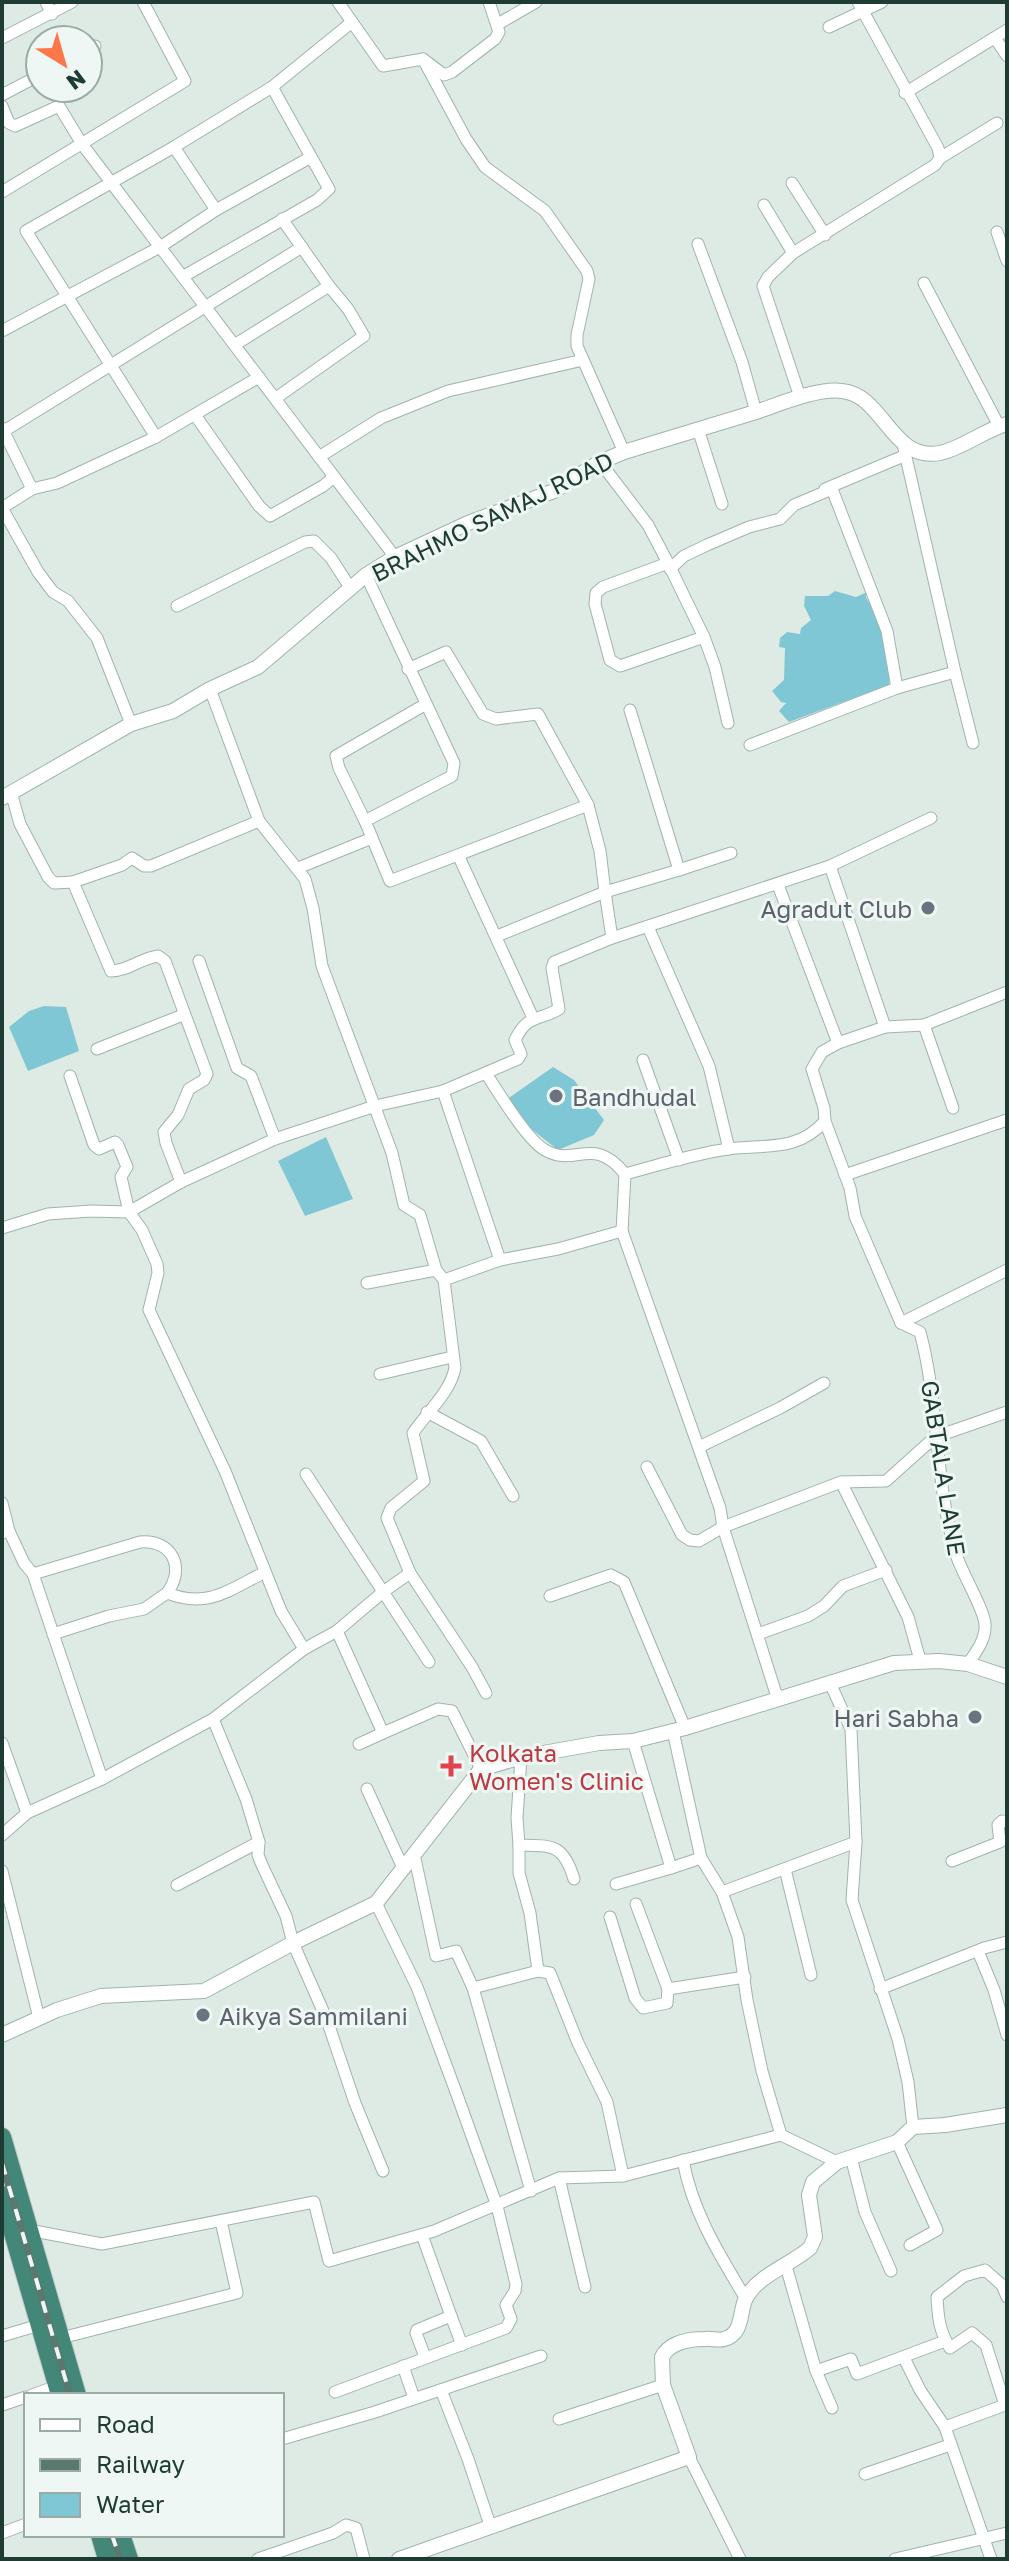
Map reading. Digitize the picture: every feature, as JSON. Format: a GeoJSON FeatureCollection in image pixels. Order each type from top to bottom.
{"type":"FeatureCollection","features":[{"type":"Feature","properties":{"kind":"highway"},"geometry":{"type":"LineString","coordinates":[[2,2137],[15,2238],[58,2391]]}},
{"type":"Feature","properties":{"kind":"highway"},"geometry":{"type":"LineString","coordinates":[[2,2195],[6,2222],[61,2338],[76,2393]]}},
{"type":"Feature","properties":{"kind":"highway"},"geometry":{"type":"LineString","coordinates":[[101,2537],[107,2559]]}},
{"type":"Feature","properties":{"kind":"highway"},"geometry":{"type":"LineString","coordinates":[[122,2537],[129,2559]]}},
{"type":"Feature","properties":{"kind":"street"},"geometry":{"type":"LineString","coordinates":[[46,2],[52,14]]}},
{"type":"Feature","properties":{"kind":"street"},"geometry":{"type":"LineString","coordinates":[[2,38],[72,2]]}},
{"type":"Feature","properties":{"kind":"street"},"geometry":{"type":"LineString","coordinates":[[2,192],[185,81],[143,2]]}},
{"type":"Feature","properties":{"kind":"street"},"geometry":{"type":"LineString","coordinates":[[338,2],[383,66],[423,59],[444,75],[495,39],[499,32],[498,24],[489,2]]}},
{"type":"Feature","properties":{"kind":"street"},"geometry":{"type":"LineString","coordinates":[[498,24],[536,2]]}},
{"type":"Feature","properties":{"kind":"street"},"geometry":{"type":"LineString","coordinates":[[829,27],[860,7],[882,2]]}},
{"type":"Feature","properties":{"kind":"street"},"geometry":{"type":"LineString","coordinates":[[860,7],[938,148],[940,158]]}},
{"type":"Feature","properties":{"kind":"street"},"geometry":{"type":"LineString","coordinates":[[156,437],[26,231],[272,87],[352,22]]}},
{"type":"Feature","properties":{"kind":"street"},"geometry":{"type":"LineString","coordinates":[[905,93],[1007,30]]}},
{"type":"Feature","properties":{"kind":"street"},"geometry":{"type":"LineString","coordinates":[[995,38],[1007,56]]}},
{"type":"Feature","properties":{"kind":"street"},"geometry":{"type":"LineString","coordinates":[[423,59],[466,139],[485,167],[545,211],[587,271],[589,279],[577,346],[624,452]]}},
{"type":"Feature","properties":{"kind":"street"},"geometry":{"type":"LineString","coordinates":[[2,95],[24,83]]}},
{"type":"Feature","properties":{"kind":"street"},"geometry":{"type":"LineString","coordinates":[[184,276],[317,200],[329,189],[272,87]]}},
{"type":"Feature","properties":{"kind":"street"},"geometry":{"type":"LineString","coordinates":[[2,106],[9,123],[15,126],[59,106],[82,144],[395,557]]}},
{"type":"Feature","properties":{"kind":"street"},"geometry":{"type":"LineString","coordinates":[[800,397],[763,286],[768,277],[793,253],[997,123]]}},
{"type":"Feature","properties":{"kind":"street"},"geometry":{"type":"LineString","coordinates":[[174,147],[216,210]]}},
{"type":"Feature","properties":{"kind":"street"},"geometry":{"type":"LineString","coordinates":[[2,331],[160,247],[216,210],[311,157]]}},
{"type":"Feature","properties":{"kind":"street"},"geometry":{"type":"LineString","coordinates":[[792,183],[825,235]]}},
{"type":"Feature","properties":{"kind":"street"},"geometry":{"type":"LineString","coordinates":[[764,205],[793,253]]}},
{"type":"Feature","properties":{"kind":"street"},"geometry":{"type":"LineString","coordinates":[[276,398],[364,336],[282,219]]}},
{"type":"Feature","properties":{"kind":"street"},"geometry":{"type":"LineString","coordinates":[[997,232],[1007,261]]}},
{"type":"Feature","properties":{"kind":"street"},"geometry":{"type":"LineString","coordinates":[[698,244],[742,362],[756,412]]}},
{"type":"Feature","properties":{"kind":"street"},"geometry":{"type":"LineString","coordinates":[[32,489],[3,429],[302,247]]}},
{"type":"Feature","properties":{"kind":"street"},"geometry":{"type":"LineString","coordinates":[[794,497],[819,491],[904,450],[943,453],[1003,425],[924,283]]}},
{"type":"Feature","properties":{"kind":"street"},"geometry":{"type":"LineString","coordinates":[[236,344],[329,286]]}},
{"type":"Feature","properties":{"kind":"street"},"geometry":{"type":"LineString","coordinates":[[319,457],[381,418],[448,391],[583,360]]}},
{"type":"Feature","properties":{"kind":"street"},"geometry":{"type":"LineString","coordinates":[[131,724],[97,638],[68,601],[53,592],[38,572],[2,508],[32,489],[57,483],[156,437],[259,377]]}},
{"type":"Feature","properties":{"kind":"street","name":"BRAHMO SAMAJ ROAD"},"geometry":{"type":"LineString","coordinates":[[7,795],[131,724],[173,711],[210,689],[258,667],[366,575],[395,557],[468,523],[554,491],[600,462],[624,452],[800,397],[836,390],[856,394],[867,402],[904,450]]}},
{"type":"Feature","properties":{"kind":"street"},"geometry":{"type":"LineString","coordinates":[[195,415],[259,506],[270,516],[334,477]]}},
{"type":"Feature","properties":{"kind":"street"},"geometry":{"type":"LineString","coordinates":[[698,429],[722,504]]}},
{"type":"Feature","properties":{"kind":"street"},"geometry":{"type":"LineString","coordinates":[[904,450],[973,743]]}},
{"type":"Feature","properties":{"kind":"street"},"geometry":{"type":"LineString","coordinates":[[600,462],[648,525],[704,637],[715,667],[728,723]]}},
{"type":"Feature","properties":{"kind":"street"},"geometry":{"type":"LineString","coordinates":[[704,637],[620,666],[610,660],[595,604],[596,593],[603,587],[669,566],[684,556],[749,527],[780,519],[794,505],[832,489],[887,631],[897,688]]}},
{"type":"Feature","properties":{"kind":"street"},"geometry":{"type":"LineString","coordinates":[[177,606],[305,542],[314,541],[351,589]]}},
{"type":"Feature","properties":{"kind":"street"},"geometry":{"type":"LineString","coordinates":[[365,821],[452,776],[454,763],[366,575]]}},
{"type":"Feature","properties":{"kind":"street"},"geometry":{"type":"LineString","coordinates":[[408,669],[446,652],[483,714],[496,719],[538,714],[588,805],[600,851],[612,938]]}},
{"type":"Feature","properties":{"kind":"street"},"geometry":{"type":"LineString","coordinates":[[750,745],[897,688],[955,672]]}},
{"type":"Feature","properties":{"kind":"street"},"geometry":{"type":"LineString","coordinates":[[210,689],[259,821],[305,879],[322,966],[392,1153],[404,1205],[420,1215],[436,1270],[444,1280],[455,1368],[450,1382],[413,1433],[424,1481],[391,1508],[387,1518],[410,1573],[486,1693]]}},
{"type":"Feature","properties":{"kind":"street"},"geometry":{"type":"LineString","coordinates":[[426,704],[336,756],[390,881],[588,805]]}},
{"type":"Feature","properties":{"kind":"street"},"geometry":{"type":"LineString","coordinates":[[630,710],[679,870]]}},
{"type":"Feature","properties":{"kind":"street"},"geometry":{"type":"LineString","coordinates":[[7,795],[48,877],[54,883],[73,882],[122,865],[132,858],[144,866],[151,866],[259,821]]}},
{"type":"Feature","properties":{"kind":"street"},"geometry":{"type":"LineString","coordinates":[[2,1228],[48,1214],[129,1212],[181,1182],[275,1139],[375,1106],[443,1091],[487,1075],[518,1059],[521,1054],[515,1040],[533,1018],[559,1009],[552,968],[554,962],[612,938],[830,866],[931,818]]}},
{"type":"Feature","properties":{"kind":"street"},"geometry":{"type":"LineString","coordinates":[[298,868],[372,838]]}},
{"type":"Feature","properties":{"kind":"street"},"geometry":{"type":"LineString","coordinates":[[497,936],[605,892],[731,853]]}},
{"type":"Feature","properties":{"kind":"street"},"geometry":{"type":"LineString","coordinates":[[459,857],[533,1018]]}},
{"type":"Feature","properties":{"kind":"street"},"geometry":{"type":"LineString","coordinates":[[830,866],[885,1027]]}},
{"type":"Feature","properties":{"kind":"street"},"geometry":{"type":"LineString","coordinates":[[73,882],[111,971],[118,971],[149,957],[158,956],[165,961],[207,1074],[204,1080],[189,1089],[178,1115],[164,1132],[181,1182]]}},
{"type":"Feature","properties":{"kind":"street"},"geometry":{"type":"LineString","coordinates":[[778,885],[838,1043]]}},
{"type":"Feature","properties":{"kind":"street"},"geometry":{"type":"LineString","coordinates":[[648,927],[709,1066],[729,1149]]}},
{"type":"Feature","properties":{"kind":"street"},"geometry":{"type":"LineString","coordinates":[[199,961],[237,1068],[251,1076],[275,1139]]}},
{"type":"Feature","properties":{"kind":"street"},"geometry":{"type":"LineString","coordinates":[[1007,992],[924,1025],[885,1027],[838,1043],[822,1052],[812,1069],[855,1216],[901,1323],[1007,1270]]}},
{"type":"Feature","properties":{"kind":"street"},"geometry":{"type":"LineString","coordinates":[[97,1049],[183,1015]]}},
{"type":"Feature","properties":{"kind":"street"},"geometry":{"type":"LineString","coordinates":[[924,1025],[953,1108]]}},
{"type":"Feature","properties":{"kind":"street"},"geometry":{"type":"LineString","coordinates":[[643,1060],[679,1160]]}},
{"type":"Feature","properties":{"kind":"street"},"geometry":{"type":"LineString","coordinates":[[487,1075],[541,1148],[560,1154],[603,1153],[615,1161],[625,1174],[622,1231],[720,1508],[723,1527],[778,1700]]}},
{"type":"Feature","properties":{"kind":"street"},"geometry":{"type":"LineString","coordinates":[[70,1076],[94,1145],[99,1149],[115,1142],[127,1167],[121,1177],[129,1212],[142,1230],[157,1264],[158,1273],[149,1310],[225,1471],[281,1611],[304,1649]]}},
{"type":"Feature","properties":{"kind":"street"},"geometry":{"type":"LineString","coordinates":[[443,1091],[500,1260]]}},
{"type":"Feature","properties":{"kind":"street"},"geometry":{"type":"LineString","coordinates":[[845,1175],[1007,1120]]}},
{"type":"Feature","properties":{"kind":"street"},"geometry":{"type":"LineString","coordinates":[[625,1174],[729,1149],[775,1148],[817,1131],[825,1121]]}},
{"type":"Feature","properties":{"kind":"street"},"geometry":{"type":"LineString","coordinates":[[444,1280],[500,1260],[558,1249],[622,1231]]}},
{"type":"Feature","properties":{"kind":"street"},"geometry":{"type":"LineString","coordinates":[[367,1283],[436,1270]]}},
{"type":"Feature","properties":{"kind":"street","name":"GABTALA LANE"},"geometry":{"type":"LineString","coordinates":[[901,1323],[920,1332],[927,1360],[935,1437],[954,1547],[963,1576],[986,1624],[983,1637],[968,1664]]}},
{"type":"Feature","properties":{"kind":"street"},"geometry":{"type":"LineString","coordinates":[[380,1374],[452,1357]]}},
{"type":"Feature","properties":{"kind":"street"},"geometry":{"type":"LineString","coordinates":[[699,1447],[824,1383]]}},
{"type":"Feature","properties":{"kind":"street"},"geometry":{"type":"LineString","coordinates":[[427,1412],[481,1441],[513,1496]]}},
{"type":"Feature","properties":{"kind":"street"},"geometry":{"type":"LineString","coordinates":[[647,1467],[682,1535],[699,1541],[723,1527],[841,1482],[886,1481],[935,1437],[1007,1412]]}},
{"type":"Feature","properties":{"kind":"street"},"geometry":{"type":"LineString","coordinates":[[306,1474],[411,1630],[429,1662]]}},
{"type":"Feature","properties":{"kind":"street"},"geometry":{"type":"LineString","coordinates":[[841,1482],[915,1635],[920,1660]]}},
{"type":"Feature","properties":{"kind":"street"},"geometry":{"type":"LineString","coordinates":[[2,1503],[6,1532],[33,1574],[102,1779]]}},
{"type":"Feature","properties":{"kind":"street"},"geometry":{"type":"LineString","coordinates":[[33,1574],[151,1541],[162,1544],[173,1555],[175,1578],[167,1593],[137,1611],[109,1616],[53,1634]]}},
{"type":"Feature","properties":{"kind":"street"},"geometry":{"type":"LineString","coordinates":[[758,1634],[808,1616],[824,1606],[843,1586],[886,1570]]}},
{"type":"Feature","properties":{"kind":"street"},"geometry":{"type":"LineString","coordinates":[[167,1593],[185,1600],[206,1599],[265,1572]]}},
{"type":"Feature","properties":{"kind":"street"},"geometry":{"type":"LineString","coordinates":[[3,1830],[27,1813],[102,1779],[213,1719],[304,1649],[337,1631],[410,1573]]}},
{"type":"Feature","properties":{"kind":"street"},"geometry":{"type":"LineString","coordinates":[[550,1596],[611,1575],[618,1576],[624,1582],[679,1730],[701,1858],[722,1892],[738,1937],[762,2071],[781,2135]]}},
{"type":"Feature","properties":{"kind":"street"},"geometry":{"type":"LineString","coordinates":[[337,1631],[383,1733]]}},
{"type":"Feature","properties":{"kind":"street"},"geometry":{"type":"LineString","coordinates":[[2,2035],[101,1996],[204,1991],[376,1903],[481,1769],[521,1757],[599,1743],[633,1741],[679,1730],[894,1663],[920,1660],[968,1664],[1007,1677]]}},
{"type":"Feature","properties":{"kind":"street"},"geometry":{"type":"LineString","coordinates":[[830,1683],[851,1729],[856,1842],[852,1900],[898,2039],[908,2082],[913,2127]]}},
{"type":"Feature","properties":{"kind":"street"},"geometry":{"type":"LineString","coordinates":[[359,1744],[438,1709],[447,1709],[452,1711],[481,1769]]}},
{"type":"Feature","properties":{"kind":"street"},"geometry":{"type":"LineString","coordinates":[[213,1719],[246,1799],[259,1842],[258,1855],[286,1916],[293,1943],[327,2020],[355,2103],[383,2171]]}},
{"type":"Feature","properties":{"kind":"street"},"geometry":{"type":"LineString","coordinates":[[633,1741],[671,1868]]}},
{"type":"Feature","properties":{"kind":"street"},"geometry":{"type":"LineString","coordinates":[[2,1743],[27,1813]]}},
{"type":"Feature","properties":{"kind":"street"},"geometry":{"type":"LineString","coordinates":[[521,1757],[519,1873],[530,1913],[538,1971]]}},
{"type":"Feature","properties":{"kind":"street"},"geometry":{"type":"LineString","coordinates":[[367,1789],[403,1868]]}},
{"type":"Feature","properties":{"kind":"street"},"geometry":{"type":"LineString","coordinates":[[952,1861],[1000,1842],[998,1825],[1002,1821],[1007,1822]]}},
{"type":"Feature","properties":{"kind":"street"},"geometry":{"type":"LineString","coordinates":[[177,1885],[259,1842]]}},
{"type":"Feature","properties":{"kind":"street"},"geometry":{"type":"LineString","coordinates":[[722,1892],[856,1842]]}},
{"type":"Feature","properties":{"kind":"street"},"geometry":{"type":"LineString","coordinates":[[519,1845],[548,1846],[561,1852],[568,1859],[574,1879]]}},
{"type":"Feature","properties":{"kind":"street"},"geometry":{"type":"LineString","coordinates":[[414,1854],[436,1956],[456,1951],[473,1988],[531,2191]]}},
{"type":"Feature","properties":{"kind":"street"},"geometry":{"type":"LineString","coordinates":[[616,1884],[701,1858]]}},
{"type":"Feature","properties":{"kind":"street"},"geometry":{"type":"LineString","coordinates":[[785,1869],[811,1975]]}},
{"type":"Feature","properties":{"kind":"street"},"geometry":{"type":"LineString","coordinates":[[2,1871],[39,2018]]}},
{"type":"Feature","properties":{"kind":"street"},"geometry":{"type":"LineString","coordinates":[[335,2392],[506,2328],[511,2319],[506,2305],[516,2284],[497,2206],[417,1987],[376,1903]]}},
{"type":"Feature","properties":{"kind":"street"},"geometry":{"type":"LineString","coordinates":[[610,1917],[635,1998],[643,2008],[667,2003],[668,1989],[636,1904]]}},
{"type":"Feature","properties":{"kind":"street"},"geometry":{"type":"LineString","coordinates":[[880,1989],[1007,1942]]}},
{"type":"Feature","properties":{"kind":"street"},"geometry":{"type":"LineString","coordinates":[[978,1951],[1007,2035]]}},
{"type":"Feature","properties":{"kind":"street"},"geometry":{"type":"LineString","coordinates":[[473,1988],[538,1971],[550,1973],[578,2043],[607,2102],[623,2176]]}},
{"type":"Feature","properties":{"kind":"street"},"geometry":{"type":"LineString","coordinates":[[668,1989],[745,1977]]}},
{"type":"Feature","properties":{"kind":"street"},"geometry":{"type":"LineString","coordinates":[[740,2559],[689,2457],[663,2385],[661,2368],[666,2351],[673,2344],[703,2338],[724,2339],[740,2324],[746,2299],[764,2280],[810,2248],[815,2237],[809,2195],[813,2182],[844,2159],[897,2142],[913,2127],[1007,2115]]}},
{"type":"Feature","properties":{"kind":"street"},"geometry":{"type":"LineString","coordinates":[[15,2238],[102,2244],[314,2202],[329,2261],[422,2235],[559,2178],[623,2176],[781,2135],[844,2159],[891,2271]]}},
{"type":"Feature","properties":{"kind":"street"},"geometry":{"type":"LineString","coordinates":[[897,2142],[937,2230],[910,2245]]}},
{"type":"Feature","properties":{"kind":"street"},"geometry":{"type":"LineString","coordinates":[[683,2160],[688,2186],[702,2221],[746,2299]]}},
{"type":"Feature","properties":{"kind":"street"},"geometry":{"type":"LineString","coordinates":[[559,2178],[585,2287]]}},
{"type":"Feature","properties":{"kind":"street"},"geometry":{"type":"LineString","coordinates":[[61,2338],[237,2293],[221,2221]]}},
{"type":"Feature","properties":{"kind":"street"},"geometry":{"type":"LineString","coordinates":[[422,2235],[462,2345]]}},
{"type":"Feature","properties":{"kind":"street"},"geometry":{"type":"LineString","coordinates":[[786,2266],[816,2371],[832,2408]]}},
{"type":"Feature","properties":{"kind":"street"},"geometry":{"type":"LineString","coordinates":[[945,2427],[1006,2405],[986,2345],[972,2333],[950,2348],[945,2341],[938,2323],[937,2297],[964,2276],[985,2270],[1002,2285],[1007,2297]]}},
{"type":"Feature","properties":{"kind":"street"},"geometry":{"type":"LineString","coordinates":[[425,2357],[417,2330],[451,2316]]}},
{"type":"Feature","properties":{"kind":"street"},"geometry":{"type":"LineString","coordinates":[[2,2336],[39,2325]]}},
{"type":"Feature","properties":{"kind":"street"},"geometry":{"type":"LineString","coordinates":[[816,2371],[851,2359],[857,2374],[945,2341]]}},
{"type":"Feature","properties":{"kind":"street"},"geometry":{"type":"LineString","coordinates":[[284,2438],[541,2356]]}},
{"type":"Feature","properties":{"kind":"street"},"geometry":{"type":"LineString","coordinates":[[904,2358],[920,2390],[945,2427],[991,2559]]}},
{"type":"Feature","properties":{"kind":"street"},"geometry":{"type":"LineString","coordinates":[[403,2366],[414,2398]]}},
{"type":"Feature","properties":{"kind":"street"},"geometry":{"type":"LineString","coordinates":[[559,2419],[663,2385]]}},
{"type":"Feature","properties":{"kind":"street"},"geometry":{"type":"LineString","coordinates":[[441,2390],[490,2525]]}},
{"type":"Feature","properties":{"kind":"street"},"geometry":{"type":"LineString","coordinates":[[2,2405],[24,2398]]}},
{"type":"Feature","properties":{"kind":"street"},"geometry":{"type":"LineString","coordinates":[[865,2474],[950,2445]]}},
{"type":"Feature","properties":{"kind":"street"},"geometry":{"type":"LineString","coordinates":[[399,2559],[689,2457]]}},
{"type":"Feature","properties":{"kind":"street"},"geometry":{"type":"LineString","coordinates":[[2,2533],[24,2525]]}},
{"type":"Feature","properties":{"kind":"street"},"geometry":{"type":"LineString","coordinates":[[258,2559],[333,2533],[346,2525],[356,2528],[364,2559]]}},
{"type":"Feature","properties":{"kind":"street"},"geometry":{"type":"LineString","coordinates":[[895,2559],[1007,2533]]}},
{"type":"Feature","properties":{"kind":"water"},"geometry":{"type":"Polygon","coordinates":[[[835,591],[856,597],[867,592],[866,598],[877,612],[876,619],[886,633],[889,685],[789,722],[779,711],[786,703],[781,702],[772,691],[784,680],[785,648],[779,647],[780,638],[787,632],[800,634],[801,628],[811,620],[804,606],[805,596],[828,596],[835,591]]]}},
{"type":"Feature","properties":{"kind":"water"},"geometry":{"type":"Polygon","coordinates":[[[44,1006],[66,1007],[79,1051],[28,1071],[9,1027],[29,1011],[44,1006]]]}},
{"type":"Feature","properties":{"kind":"water"},"geometry":{"type":"Polygon","coordinates":[[[553,1067],[574,1080],[604,1120],[594,1135],[558,1150],[530,1128],[506,1100],[553,1067]]]}},
{"type":"Feature","properties":{"kind":"water"},"geometry":{"type":"Polygon","coordinates":[[[326,1137],[353,1199],[305,1216],[278,1161],[326,1137]]]}},
{"type":"Feature","properties":{"kind":"railway"},"geometry":{"type":"LineString","coordinates":[[2,2163],[69,2393]]}},
{"type":"Feature","properties":{"kind":"railway"},"geometry":{"type":"LineString","coordinates":[[113,2537],[120,2559]]}},
{"type":"Feature","properties":{"kind":"place","name":"Agradut Club"},"geometry":{"type":"Point","coordinates":[928,908]}},
{"type":"Feature","properties":{"kind":"place","name":"Bandhudal"},"geometry":{"type":"Point","coordinates":[556,1096]}},
{"type":"Feature","properties":{"kind":"place","name":"Hari Sabha"},"geometry":{"type":"Point","coordinates":[975,1717]}},
{"type":"Feature","properties":{"kind":"place","name":"Kolkata Women's Clinic"},"geometry":{"type":"Point","coordinates":[451,1766]}},
{"type":"Feature","properties":{"kind":"place","name":"Aikya Sammilani"},"geometry":{"type":"Point","coordinates":[203,2015]}}]}
